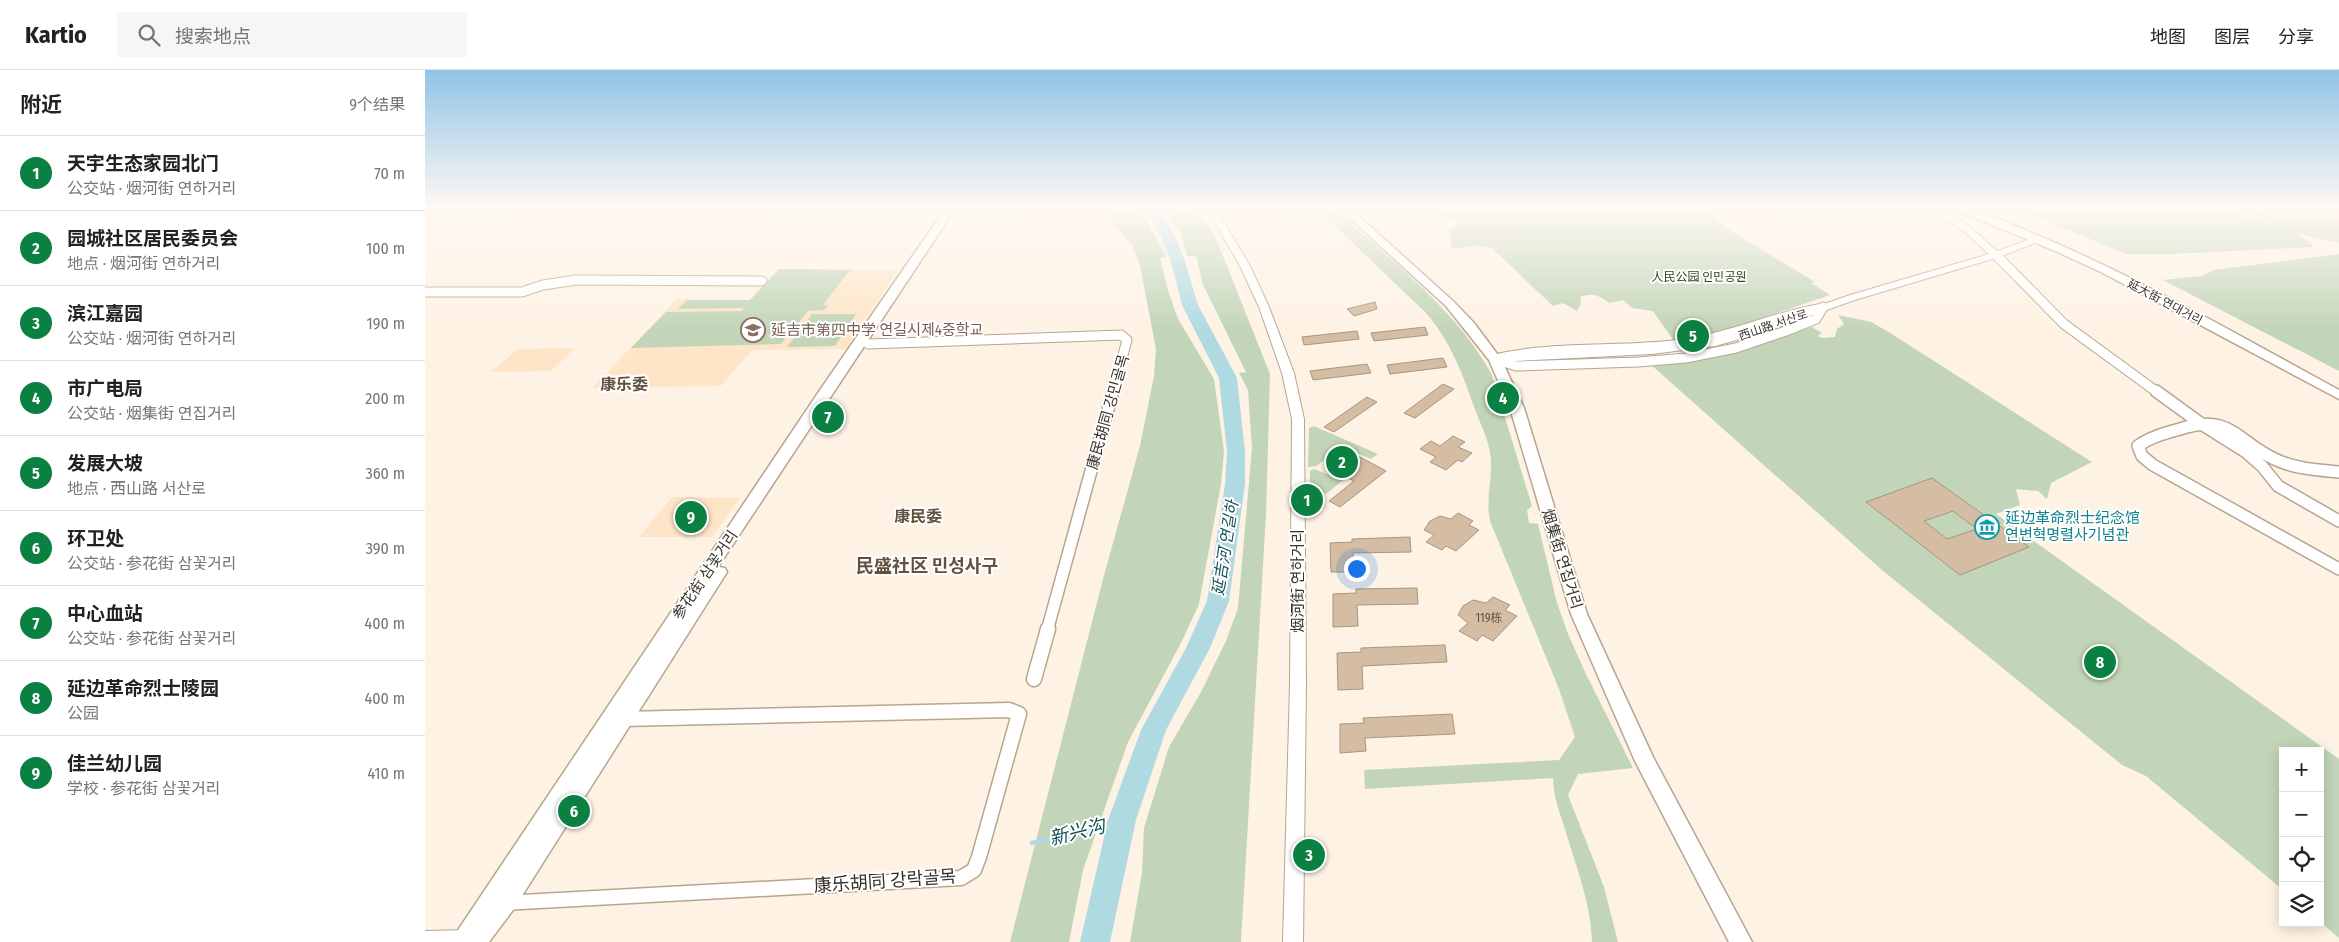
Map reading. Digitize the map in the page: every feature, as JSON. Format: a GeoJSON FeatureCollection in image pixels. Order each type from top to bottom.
{"type":"FeatureCollection","features":[{"type":"Feature","properties":{"kind":"main road","name":"参花街 삼꽃거리"},"geometry":{"type":"LineString","coordinates":[[468,941],[827,390],[923,250]]}},
{"type":"Feature","properties":{"kind":"main road","name":"参花街 삼꽃거리"},"geometry":{"type":"LineString","coordinates":[[468,941],[505,903],[623,719],[931,250]]}},
{"type":"Feature","properties":{"kind":"main road","name":"烟集街 연집거리"},"geometry":{"type":"LineString","coordinates":[[1390,250],[1450,304],[1470,326],[1495,359],[1517,408],[1567,576],[1591,640],[1645,761],[1741,942]]}},
{"type":"Feature","properties":{"kind":"main road","name":"延大街 연대거리"},"geometry":{"type":"LineString","coordinates":[[2063,250],[2142,289],[2339,396]]}},
{"type":"Feature","properties":{"kind":"street","name":"烟河街 연하거리"},"geometry":{"type":"LineString","coordinates":[[1235,250],[1264,307],[1288,373],[1297,419],[1298,684],[1293,942]]}},
{"type":"Feature","properties":{"kind":"street"},"geometry":{"type":"LineString","coordinates":[[1991,250],[2064,324],[2200,423],[2246,452],[2262,466],[2278,486],[2339,521]]}},
{"type":"Feature","properties":{"kind":"street","name":"西山路 서산로"},"geometry":{"type":"LineString","coordinates":[[1495,359],[1695,347],[1735,338],[1823,307],[2012,250]]}},
{"type":"Feature","properties":{"kind":"street"},"geometry":{"type":"LineString","coordinates":[[425,292],[522,292],[543,285],[576,280],[762,281]]}},
{"type":"Feature","properties":{"kind":"street","name":"康民胡同 강민골목"},"geometry":{"type":"LineString","coordinates":[[868,344],[1107,334],[1121,335],[1127,340],[1033,678]]}},
{"type":"Feature","properties":{"kind":"street"},"geometry":{"type":"LineString","coordinates":[[2339,472],[2299,468],[2284,464],[2271,458],[2224,426],[2213,423],[2200,423],[2145,440],[2138,446],[2142,456],[2153,465],[2339,569]]}},
{"type":"Feature","properties":{"kind":"street","name":"康乐胡同 강락골목"},"geometry":{"type":"LineString","coordinates":[[505,903],[961,878],[974,870],[979,858],[1019,714],[1009,710],[623,719]]}},
{"type":"Feature","properties":{"kind":"street"},"geometry":{"type":"LineString","coordinates":[[425,941],[468,941]]}},
{"type":"Feature","properties":{"kind":"shaded area","name":"延吉市第四中学 연길시제4중학교"},"geometry":{"type":"Polygon","coordinates":[[[779,269],[898,270],[846,349],[752,350],[721,386],[592,388],[677,299],[750,300],[779,269]]]}},
{"type":"Feature","properties":{"kind":"shaded area"},"geometry":{"type":"Polygon","coordinates":[[[575,348],[551,371],[491,372],[518,349],[575,348]]]}},
{"type":"Feature","properties":{"kind":"shaded area"},"geometry":{"type":"Polygon","coordinates":[[[672,497],[740,498],[712,537],[639,537],[672,497]]]}},
{"type":"Feature","properties":{"kind":"green space"},"geometry":{"type":"Polygon","coordinates":[[[1134,250],[1162,250],[1166,257],[1160,258],[1178,319],[1214,379],[1224,451],[1221,484],[1199,604],[1182,641],[1128,742],[1083,870],[1069,942],[1010,942],[1103,579],[1140,446],[1154,376],[1156,349],[1140,266],[1134,250]]]}},
{"type":"Feature","properties":{"kind":"green space"},"geometry":{"type":"Polygon","coordinates":[[[1185,250],[1220,250],[1270,374],[1266,515],[1241,942],[1130,942],[1142,873],[1144,828],[1169,747],[1201,692],[1226,641],[1238,608],[1252,448],[1248,390],[1239,373],[1246,372],[1203,285],[1196,256],[1187,256],[1185,250]]]}},
{"type":"Feature","properties":{"kind":"green space"},"geometry":{"type":"Polygon","coordinates":[[[1360,250],[1381,250],[1421,286],[1460,329],[1492,375],[1532,506],[1527,510],[1529,523],[1538,524],[1557,603],[1568,634],[1633,768],[1578,774],[1568,795],[1604,887],[1618,942],[1592,942],[1586,898],[1557,802],[1553,778],[1365,789],[1364,770],[1559,760],[1575,737],[1559,689],[1490,521],[1488,503],[1491,461],[1486,437],[1449,346],[1424,311],[1360,250]]]}},
{"type":"Feature","properties":{"kind":"green space","name":"人民公园 인민공원"},"geometry":{"type":"Polygon","coordinates":[[[1494,250],[1762,250],[1815,282],[1811,283],[1830,295],[1725,331],[1674,341],[1653,311],[1632,308],[1623,300],[1609,303],[1602,298],[1588,295],[1580,297],[1581,304],[1577,311],[1563,303],[1553,306],[1494,250]]]}},
{"type":"Feature","properties":{"kind":"green space"},"geometry":{"type":"Polygon","coordinates":[[[2116,250],[2258,250],[2172,254],[2126,254],[2116,250]]]}},
{"type":"Feature","properties":{"kind":"green space"},"geometry":{"type":"Polygon","coordinates":[[[2339,254],[2339,371],[2163,280],[2201,276],[2214,270],[2339,254]]]}},
{"type":"Feature","properties":{"kind":"green space"},"geometry":{"type":"Polygon","coordinates":[[[779,269],[850,270],[823,305],[828,305],[824,310],[808,311],[781,344],[631,348],[666,312],[742,311],[743,308],[678,309],[687,300],[750,300],[779,269]]]}},
{"type":"Feature","properties":{"kind":"green space"},"geometry":{"type":"Polygon","coordinates":[[[812,314],[856,314],[835,346],[787,347],[812,314]]]}},
{"type":"Feature","properties":{"kind":"green space"},"geometry":{"type":"Polygon","coordinates":[[[1838,315],[1871,322],[2092,462],[2051,483],[2047,499],[2038,491],[2016,489],[2020,505],[1996,514],[2322,747],[2279,747],[2279,887],[2146,776],[2122,765],[1882,570],[1649,363],[1768,340],[1812,327],[1822,333],[1818,336],[1822,338],[1835,337],[1837,329],[1844,324],[1838,315]]]}},
{"type":"Feature","properties":{"kind":"green space"},"geometry":{"type":"Polygon","coordinates":[[[1314,426],[1378,454],[1371,459],[1340,446],[1317,466],[1308,467],[1309,428],[1314,426]]]}},
{"type":"Feature","properties":{"kind":"green space"},"geometry":{"type":"Polygon","coordinates":[[[1314,469],[1343,480],[1326,494],[1318,490],[1316,511],[1309,508],[1310,471],[1314,469]]]}},
{"type":"Feature","properties":{"kind":"green space"},"geometry":{"type":"Polygon","coordinates":[[[2324,748],[2339,759],[2339,938],[2324,925],[2324,748]]]}},
{"type":"Feature","properties":{"kind":"building"},"geometry":{"type":"Polygon","coordinates":[[[1375,302],[1377,309],[1354,316],[1347,309],[1375,302]]]}},
{"type":"Feature","properties":{"kind":"building"},"geometry":{"type":"Polygon","coordinates":[[[1425,327],[1428,335],[1374,341],[1371,333],[1425,327]]]}},
{"type":"Feature","properties":{"kind":"building"},"geometry":{"type":"Polygon","coordinates":[[[1357,331],[1359,339],[1304,345],[1302,337],[1357,331]]]}},
{"type":"Feature","properties":{"kind":"building"},"geometry":{"type":"Polygon","coordinates":[[[1443,358],[1447,367],[1390,374],[1387,365],[1443,358]]]}},
{"type":"Feature","properties":{"kind":"building"},"geometry":{"type":"Polygon","coordinates":[[[1367,364],[1371,373],[1313,380],[1310,371],[1367,364]]]}},
{"type":"Feature","properties":{"kind":"building"},"geometry":{"type":"Polygon","coordinates":[[[1443,384],[1454,389],[1415,418],[1404,413],[1443,384]]]}},
{"type":"Feature","properties":{"kind":"building"},"geometry":{"type":"Polygon","coordinates":[[[1367,397],[1377,402],[1334,432],[1324,427],[1367,397]]]}},
{"type":"Feature","properties":{"kind":"building"},"geometry":{"type":"Polygon","coordinates":[[[1453,436],[1465,442],[1458,447],[1472,453],[1462,462],[1458,460],[1446,470],[1430,462],[1436,457],[1420,449],[1431,441],[1440,446],[1453,436]]]}},
{"type":"Feature","properties":{"kind":"building"},"geometry":{"type":"Polygon","coordinates":[[[1345,449],[1386,471],[1340,507],[1329,501],[1354,481],[1327,468],[1333,463],[1327,461],[1345,449]]]}},
{"type":"Feature","properties":{"kind":"building","name":"延边革命烈士纪念馆 연변혁명렬사기념관"},"geometry":{"type":"Polygon","coordinates":[[[1932,478],[2029,547],[1960,575],[1866,502],[1932,478]],[[1953,511],[1924,521],[1947,539],[1977,529],[1953,511]]]}},
{"type":"Feature","properties":{"kind":"building"},"geometry":{"type":"Polygon","coordinates":[[[1458,513],[1473,521],[1469,525],[1479,530],[1456,551],[1446,546],[1442,550],[1426,542],[1434,535],[1424,530],[1430,521],[1440,516],[1451,519],[1458,513]]]}},
{"type":"Feature","properties":{"kind":"building"},"geometry":{"type":"Polygon","coordinates":[[[1410,537],[1411,552],[1353,553],[1354,572],[1331,572],[1330,543],[1352,542],[1352,539],[1410,537]]]}},
{"type":"Feature","properties":{"kind":"building"},"geometry":{"type":"Polygon","coordinates":[[[1417,588],[1418,604],[1357,605],[1358,626],[1333,627],[1333,594],[1356,593],[1356,589],[1417,588]]]}},
{"type":"Feature","properties":{"kind":"building"},"geometry":{"type":"Polygon","coordinates":[[[1493,597],[1510,605],[1505,610],[1517,616],[1493,641],[1482,635],[1477,641],[1459,631],[1468,623],[1458,615],[1463,606],[1473,600],[1486,603],[1493,597]]]}},
{"type":"Feature","properties":{"kind":"building"},"geometry":{"type":"Polygon","coordinates":[[[1445,645],[1447,662],[1362,666],[1363,689],[1338,690],[1337,653],[1361,652],[1361,648],[1445,645]]]}},
{"type":"Feature","properties":{"kind":"building"},"geometry":{"type":"Polygon","coordinates":[[[1452,714],[1455,734],[1365,738],[1366,751],[1340,753],[1340,724],[1364,723],[1363,718],[1452,714]]]}},
{"type":"Feature","properties":{"kind":"waterway","name":"延吉河 연길하"},"geometry":{"type":"LineString","coordinates":[[1095,942],[1122,820],[1154,730],[1198,648],[1218,601],[1235,484],[1236,452],[1228,378],[1190,305],[1173,250]]}},
{"type":"Feature","properties":{"kind":"waterway","name":"新兴沟"},"geometry":{"type":"LineString","coordinates":[[1032,843],[1122,820]]}},
{"type":"Feature","properties":{"kind":"place","name":"延吉市第四中学 연길시제4중학교"},"geometry":{"type":"Point","coordinates":[753,330]}},
{"type":"Feature","properties":{"kind":"place","name":"发展大坡"},"geometry":{"type":"Point","coordinates":[1693,336]}},
{"type":"Feature","properties":{"kind":"place","name":"市广电局"},"geometry":{"type":"Point","coordinates":[1503,398]}},
{"type":"Feature","properties":{"kind":"place","name":"中心血站"},"geometry":{"type":"Point","coordinates":[828,417]}},
{"type":"Feature","properties":{"kind":"place","name":"园城社区居民委员会"},"geometry":{"type":"Point","coordinates":[1342,462]}},
{"type":"Feature","properties":{"kind":"place","name":"天宇生态家园北门"},"geometry":{"type":"Point","coordinates":[1307,500]}},
{"type":"Feature","properties":{"kind":"place","name":"佳兰幼儿园"},"geometry":{"type":"Point","coordinates":[691,517]}},
{"type":"Feature","properties":{"kind":"place","name":"延边革命烈士纪念馆 연변혁명렬사기념관"},"geometry":{"type":"Point","coordinates":[1987,527]}},
{"type":"Feature","properties":{"kind":"place","name":"延边革命烈士陵园"},"geometry":{"type":"Point","coordinates":[2100,662]}},
{"type":"Feature","properties":{"kind":"place","name":"环卫处"},"geometry":{"type":"Point","coordinates":[574,811]}},
{"type":"Feature","properties":{"kind":"place","name":"滨江嘉园"},"geometry":{"type":"Point","coordinates":[1309,855]}},
{"type":"Feature","properties":{"kind":"district","name":"康乐委"},"geometry":{"type":"Point","coordinates":[624,384]}},
{"type":"Feature","properties":{"kind":"district","name":"康民委"},"geometry":{"type":"Point","coordinates":[918,516]}},
{"type":"Feature","properties":{"kind":"district","name":"民盛社区 민성사구"},"geometry":{"type":"Point","coordinates":[927,566]}}]}
